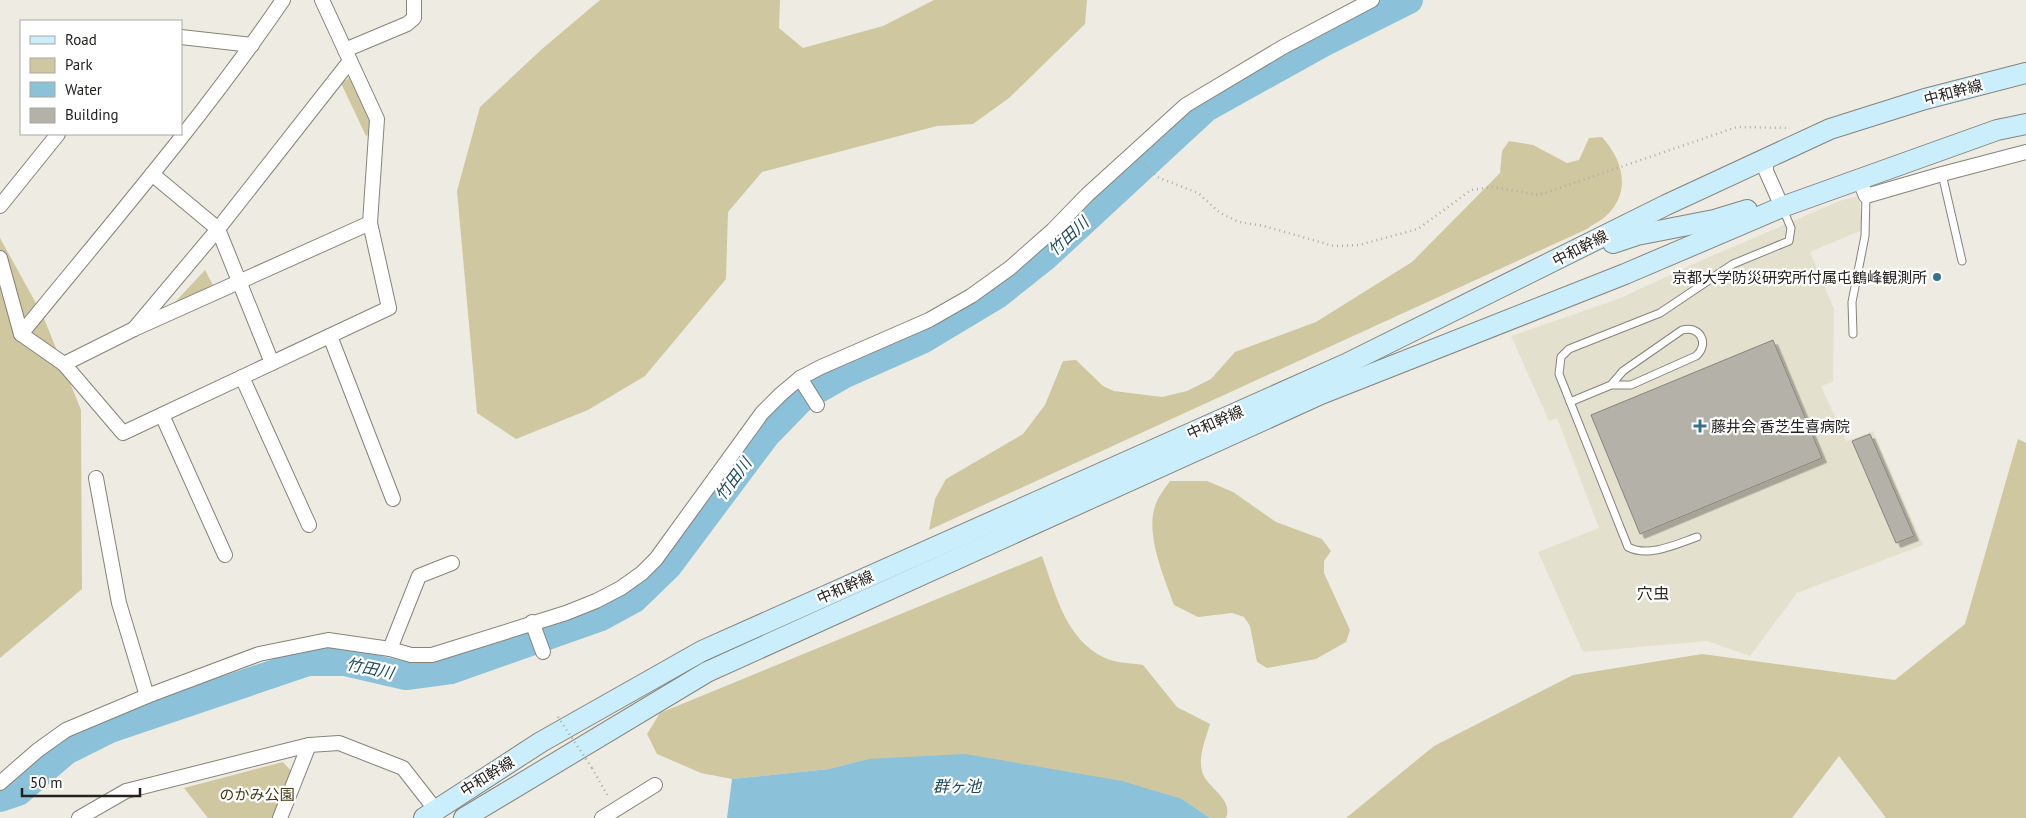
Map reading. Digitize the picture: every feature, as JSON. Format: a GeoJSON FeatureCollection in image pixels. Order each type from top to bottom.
{"type":"FeatureCollection","features":[{"type":"Feature","properties":{"kind":"main road","name":"中和幹線"},"geometry":{"type":"LineString","coordinates":[[430,814],[542,742],[702,650],[1346,364],[1666,205],[1830,129],[1925,99],[2026,73]]}},
{"type":"Feature","properties":{"kind":"main road","name":"中和幹線"},"geometry":{"type":"LineString","coordinates":[[464,818],[707,672],[1321,394],[1625,274],[1782,207],[1862,188],[1997,130],[2026,124]]}},
{"type":"Feature","properties":{"kind":"main road"},"geometry":{"type":"LineString","coordinates":[[1577,250],[1600,248],[1637,234],[1714,220],[1769,203],[1782,207]]}},
{"type":"Feature","properties":{"kind":"street"},"geometry":{"type":"LineString","coordinates":[[20,334],[152,174],[252,45],[283,0]]}},
{"type":"Feature","properties":{"kind":"street"},"geometry":{"type":"LineString","coordinates":[[0,258],[20,334],[64,364],[124,433],[389,308],[370,223],[377,119],[322,0]]}},
{"type":"Feature","properties":{"kind":"street"},"geometry":{"type":"LineString","coordinates":[[134,329],[218,228],[348,56],[407,24],[414,18],[416,6],[414,0]]}},
{"type":"Feature","properties":{"kind":"street"},"geometry":{"type":"LineString","coordinates":[[0,783],[38,750],[66,730],[147,696],[259,654],[328,640],[390,649],[411,655],[432,655],[472,644],[532,622],[566,613],[621,588],[642,573],[673,536],[762,413],[780,394],[800,378],[929,320],[971,296],[1010,268],[1186,105],[1292,42],[1372,0]]}},
{"type":"Feature","properties":{"kind":"street"},"geometry":{"type":"LineString","coordinates":[[182,37],[252,45]]}},
{"type":"Feature","properties":{"kind":"street"},"geometry":{"type":"LineString","coordinates":[[0,206],[57,135]]}},
{"type":"Feature","properties":{"kind":"street"},"geometry":{"type":"LineString","coordinates":[[1862,188],[1942,174],[2026,152]]}},
{"type":"Feature","properties":{"kind":"street"},"geometry":{"type":"LineString","coordinates":[[1766,158],[1766,171],[1782,207]]}},
{"type":"Feature","properties":{"kind":"street"},"geometry":{"type":"LineString","coordinates":[[152,174],[218,228],[272,363]]}},
{"type":"Feature","properties":{"kind":"street"},"geometry":{"type":"LineString","coordinates":[[64,364],[134,329],[370,223]]}},
{"type":"Feature","properties":{"kind":"street"},"geometry":{"type":"LineString","coordinates":[[330,336],[393,499]]}},
{"type":"Feature","properties":{"kind":"street"},"geometry":{"type":"LineString","coordinates":[[242,377],[309,525]]}},
{"type":"Feature","properties":{"kind":"street"},"geometry":{"type":"LineString","coordinates":[[800,378],[817,405]]}},
{"type":"Feature","properties":{"kind":"street"},"geometry":{"type":"LineString","coordinates":[[162,415],[224,555]]}},
{"type":"Feature","properties":{"kind":"street"},"geometry":{"type":"LineString","coordinates":[[96,478],[119,603],[147,696]]}},
{"type":"Feature","properties":{"kind":"street"},"geometry":{"type":"LineString","coordinates":[[390,649],[419,576],[452,563]]}},
{"type":"Feature","properties":{"kind":"street"},"geometry":{"type":"LineString","coordinates":[[532,622],[544,652]]}},
{"type":"Feature","properties":{"kind":"street"},"geometry":{"type":"LineString","coordinates":[[79,818],[126,791],[309,745],[339,743],[404,768],[430,814]]}},
{"type":"Feature","properties":{"kind":"street"},"geometry":{"type":"LineString","coordinates":[[280,818],[309,745]]}},
{"type":"Feature","properties":{"kind":"street"},"geometry":{"type":"LineString","coordinates":[[602,818],[618,814],[655,785]]}},
{"type":"Feature","properties":{"kind":"lane"},"geometry":{"type":"LineString","coordinates":[[1942,174],[1962,260]]}},
{"type":"Feature","properties":{"kind":"lane"},"geometry":{"type":"LineString","coordinates":[[1853,334],[1852,302],[1865,236],[1862,188]]}},
{"type":"Feature","properties":{"kind":"lane"},"geometry":{"type":"LineString","coordinates":[[1697,537],[1668,547],[1646,551],[1635,551],[1628,547],[1559,374],[1561,357],[1569,350],[1660,313],[1733,264],[1789,241],[1791,228],[1789,218],[1782,207]]}},
{"type":"Feature","properties":{"kind":"lane"},"geometry":{"type":"LineString","coordinates":[[1570,402],[1611,385],[1631,386],[1696,356],[1702,349],[1702,339],[1696,331],[1687,328],[1682,330],[1623,371],[1611,385]]}},
{"type":"Feature","properties":{"kind":"path"},"geometry":{"type":"LineString","coordinates":[[1135,152],[1157,177],[1198,193],[1220,213],[1239,222],[1264,226],[1334,246],[1359,245],[1418,229],[1471,190],[1492,188],[1539,195],[1737,127],[1793,128]]}},
{"type":"Feature","properties":{"kind":"path"},"geometry":{"type":"LineString","coordinates":[[558,717],[592,768],[618,814]]}},
{"type":"Feature","properties":{"kind":"shaded area","name":"藤井会 香芝生喜病院"},"geometry":{"type":"Polygon","coordinates":[[[1859,196],[1862,230],[1810,252],[1834,309],[1833,382],[1821,386],[1846,441],[1873,431],[1923,545],[1797,593],[1750,656],[1707,641],[1583,652],[1538,552],[1599,528],[1557,418],[1549,421],[1511,336],[1618,299],[1707,258],[1842,200],[1859,196]]]}},
{"type":"Feature","properties":{"kind":"green space"},"geometry":{"type":"Polygon","coordinates":[[[600,0],[780,0],[779,28],[803,48],[883,26],[934,0],[1087,0],[1085,24],[1009,98],[973,124],[937,126],[762,172],[728,212],[726,279],[645,376],[588,410],[516,439],[477,413],[457,191],[480,107],[542,49],[600,0]]]}},
{"type":"Feature","properties":{"kind":"green space"},"geometry":{"type":"Polygon","coordinates":[[[352,76],[377,119],[371,133],[366,136],[341,83],[352,76]]]}},
{"type":"Feature","properties":{"kind":"green space"},"geometry":{"type":"Polygon","coordinates":[[[1602,137],[1615,156],[1619,166],[1622,176],[1622,187],[1614,207],[1604,218],[1587,229],[929,530],[935,499],[946,479],[1023,434],[1045,405],[1063,361],[1076,360],[1103,386],[1114,391],[1162,397],[1187,391],[1211,379],[1235,352],[1316,322],[1412,262],[1500,173],[1502,151],[1509,141],[1533,145],[1567,163],[1579,160],[1589,138],[1602,137]]]}},
{"type":"Feature","properties":{"kind":"green space"},"geometry":{"type":"Polygon","coordinates":[[[0,238],[43,316],[81,410],[82,589],[0,658],[0,238]]]}},
{"type":"Feature","properties":{"kind":"green space"},"geometry":{"type":"Polygon","coordinates":[[[205,270],[215,289],[164,314],[205,270]]]}},
{"type":"Feature","properties":{"kind":"green space"},"geometry":{"type":"Polygon","coordinates":[[[2018,439],[2026,443],[2026,818],[1886,818],[1839,756],[1792,818],[1346,818],[1434,746],[1573,675],[1702,654],[1895,680],[1965,624],[2018,439]]]}},
{"type":"Feature","properties":{"kind":"green space"},"geometry":{"type":"Polygon","coordinates":[[[1170,481],[1207,481],[1233,492],[1276,522],[1322,539],[1331,551],[1324,561],[1324,573],[1350,630],[1346,642],[1316,659],[1267,668],[1257,662],[1250,626],[1244,617],[1232,613],[1198,617],[1174,605],[1156,553],[1152,526],[1153,513],[1157,501],[1170,481]]]}},
{"type":"Feature","properties":{"kind":"green space"},"geometry":{"type":"Polygon","coordinates":[[[1042,556],[1064,614],[1080,639],[1091,650],[1109,660],[1143,665],[1177,707],[1210,724],[1202,753],[1202,771],[1209,783],[1223,799],[1227,811],[1226,818],[1210,818],[1182,799],[868,759],[829,769],[732,779],[701,773],[657,754],[647,734],[660,713],[1042,556]]]}},
{"type":"Feature","properties":{"kind":"green space","name":"のかみ公園"},"geometry":{"type":"Polygon","coordinates":[[[283,762],[293,773],[275,818],[208,818],[184,788],[283,762]]]}},
{"type":"Feature","properties":{"kind":"water","name":"群ヶ池"},"geometry":{"type":"Polygon","coordinates":[[[965,754],[1122,781],[1182,799],[1210,818],[727,818],[732,779],[829,769],[868,759],[965,754]]]}},
{"type":"Feature","properties":{"kind":"building"},"geometry":{"type":"Polygon","coordinates":[[[1773,340],[1822,458],[1640,534],[1591,415],[1773,340]]]}},
{"type":"Feature","properties":{"kind":"building"},"geometry":{"type":"Polygon","coordinates":[[[1870,434],[1914,536],[1896,543],[1852,441],[1870,434]]]}},
{"type":"Feature","properties":{"kind":"waterway","name":"竹田川"},"geometry":{"type":"LineString","coordinates":[[0,798],[18,792],[66,751],[110,729],[308,662],[345,662],[406,676],[451,670],[601,617],[634,599],[668,566],[766,435],[801,399],[843,375],[922,340],[997,295],[1046,256],[1206,108],[1323,43],[1409,0]]}},
{"type":"Feature","properties":{"kind":"place","name":"京都大学防災研究所付属屯鶴峰観測所"},"geometry":{"type":"Point","coordinates":[1937,277]}},
{"type":"Feature","properties":{"kind":"place","name":"藤井会 香芝生喜病院"},"geometry":{"type":"Point","coordinates":[1700,426]}},
{"type":"Feature","properties":{"kind":"district","name":"穴虫"},"geometry":{"type":"Point","coordinates":[1653,593]}}]}
